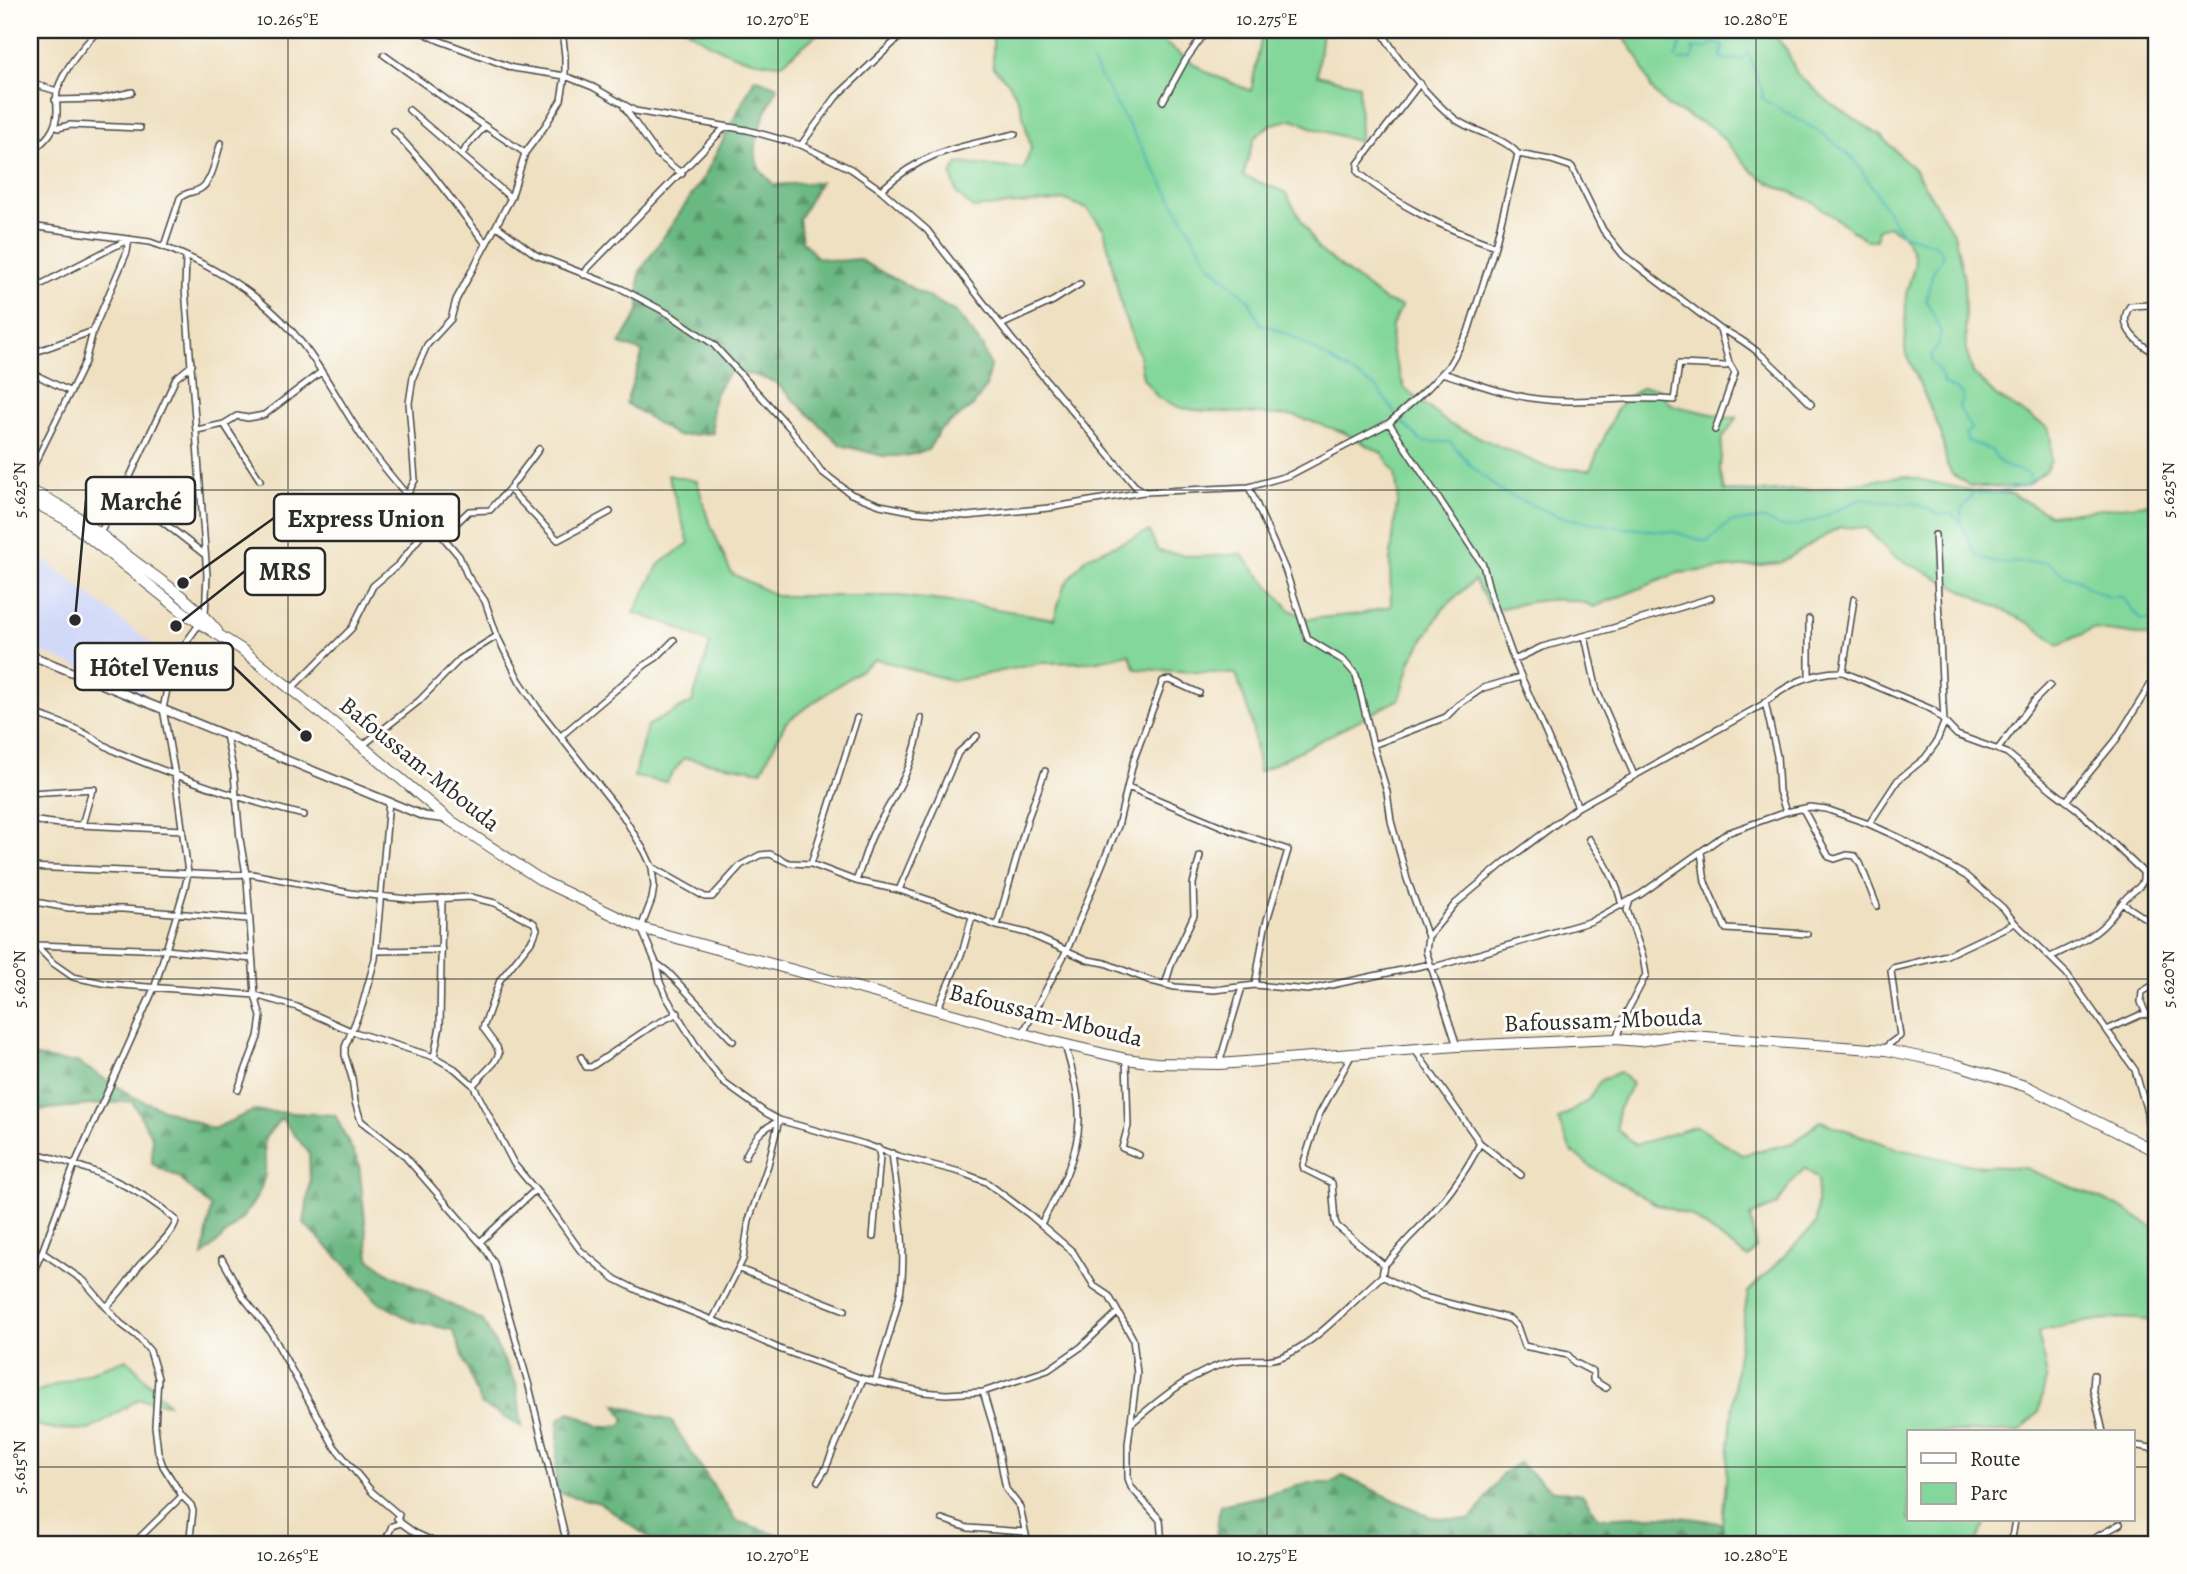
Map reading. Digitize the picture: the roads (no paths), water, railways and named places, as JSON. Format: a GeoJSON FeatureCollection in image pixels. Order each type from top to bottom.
{"type":"FeatureCollection","features":[{"type":"Feature","properties":{"kind":"highway","name":"Bafoussam-Mbouda"},"geometry":{"type":"LineString","coordinates":[[30,491],[52,501],[98,537],[185,597],[203,620],[219,634],[362,746],[448,819],[544,882],[641,928],[1065,1045],[1126,1059],[1219,1064],[1457,1046],[1616,1039],[1639,1041],[1677,1035],[1886,1050],[1958,1065],[2028,1087],[2154,1149]]}},
{"type":"Feature","properties":{"kind":"highway","name":"Bafoussam-Mbouda"},"geometry":{"type":"LineString","coordinates":[[30,500],[98,537]]}},
{"type":"Feature","properties":{"kind":"street"},"geometry":{"type":"LineString","coordinates":[[30,153],[47,139],[55,126],[55,100],[64,75],[99,30]]}},
{"type":"Feature","properties":{"kind":"street"},"geometry":{"type":"LineString","coordinates":[[418,30],[513,68],[565,76],[593,87],[635,111],[747,130],[801,145],[851,169],[881,190],[927,230],[1001,325],[1135,486],[1145,492]]}},
{"type":"Feature","properties":{"kind":"street"},"geometry":{"type":"LineString","coordinates":[[407,495],[415,480],[409,403],[413,377],[427,345],[451,319],[456,300],[511,198],[525,153],[561,100],[565,76],[562,30]]}},
{"type":"Feature","properties":{"kind":"street"},"geometry":{"type":"LineString","coordinates":[[801,145],[836,97],[907,30]]}},
{"type":"Feature","properties":{"kind":"street"},"geometry":{"type":"LineString","coordinates":[[1163,101],[1185,61],[1207,30]]}},
{"type":"Feature","properties":{"kind":"street"},"geometry":{"type":"LineString","coordinates":[[1381,30],[1420,83],[1456,120],[1513,148],[1518,154],[1572,167],[1612,243],[1623,256],[1720,329],[1754,348],[1811,404]]}},
{"type":"Feature","properties":{"kind":"street"},"geometry":{"type":"LineString","coordinates":[[384,55],[525,153]]}},
{"type":"Feature","properties":{"kind":"street"},"geometry":{"type":"LineString","coordinates":[[30,83],[57,91]]}},
{"type":"Feature","properties":{"kind":"street"},"geometry":{"type":"LineString","coordinates":[[1420,83],[1358,164],[1358,172],[1382,192],[1411,210],[1449,229],[1495,246]]}},
{"type":"Feature","properties":{"kind":"street"},"geometry":{"type":"LineString","coordinates":[[55,100],[101,99],[132,92]]}},
{"type":"Feature","properties":{"kind":"street"},"geometry":{"type":"LineString","coordinates":[[622,105],[657,154],[682,174]]}},
{"type":"Feature","properties":{"kind":"street"},"geometry":{"type":"LineString","coordinates":[[409,110],[511,198]]}},
{"type":"Feature","properties":{"kind":"street"},"geometry":{"type":"LineString","coordinates":[[55,126],[140,128]]}},
{"type":"Feature","properties":{"kind":"street"},"geometry":{"type":"LineString","coordinates":[[462,155],[485,126]]}},
{"type":"Feature","properties":{"kind":"street"},"geometry":{"type":"LineString","coordinates":[[584,275],[725,127]]}},
{"type":"Feature","properties":{"kind":"street"},"geometry":{"type":"LineString","coordinates":[[394,131],[429,170],[486,244]]}},
{"type":"Feature","properties":{"kind":"street"},"geometry":{"type":"LineString","coordinates":[[881,190],[899,174],[929,156],[1015,134]]}},
{"type":"Feature","properties":{"kind":"street"},"geometry":{"type":"LineString","coordinates":[[164,246],[180,198],[184,193],[202,188],[221,143]]}},
{"type":"Feature","properties":{"kind":"street"},"geometry":{"type":"LineString","coordinates":[[497,226],[536,255],[622,289],[669,314],[713,344],[790,428],[821,471],[851,495],[880,505],[916,512],[967,516],[1049,508],[1145,492],[1248,487],[1290,475],[1389,423],[1442,373],[1468,332],[1495,246],[1518,154]]}},
{"type":"Feature","properties":{"kind":"street"},"geometry":{"type":"LineString","coordinates":[[30,226],[164,246],[216,271],[270,309],[291,330],[373,453],[459,556],[467,575],[485,601],[497,636],[519,680],[623,816],[652,867],[653,892],[641,928],[656,963],[662,988],[702,1055],[724,1083],[779,1120],[976,1178],[995,1188],[1073,1252],[1094,1286],[1109,1296],[1131,1335],[1136,1358],[1136,1388],[1128,1444],[1128,1478],[1131,1487],[1160,1520],[1162,1544]]}},
{"type":"Feature","properties":{"kind":"street"},"geometry":{"type":"LineString","coordinates":[[32,287],[130,239]]}},
{"type":"Feature","properties":{"kind":"street"},"geometry":{"type":"LineString","coordinates":[[30,473],[85,362],[93,331],[130,239]]}},
{"type":"Feature","properties":{"kind":"street"},"geometry":{"type":"LineString","coordinates":[[30,1280],[74,1166],[155,986],[188,873],[163,709],[171,669],[203,620],[207,575],[186,258]]}},
{"type":"Feature","properties":{"kind":"street"},"geometry":{"type":"LineString","coordinates":[[571,271],[589,268]]}},
{"type":"Feature","properties":{"kind":"street"},"geometry":{"type":"LineString","coordinates":[[1001,325],[1053,302],[1080,285]]}},
{"type":"Feature","properties":{"kind":"street"},"geometry":{"type":"LineString","coordinates":[[2157,298],[2149,304],[2130,306],[2125,313],[2125,321],[2133,338],[2157,354]]}},
{"type":"Feature","properties":{"kind":"street"},"geometry":{"type":"LineString","coordinates":[[1715,430],[1735,373],[1729,363],[1720,329]]}},
{"type":"Feature","properties":{"kind":"street"},"geometry":{"type":"LineString","coordinates":[[30,354],[93,331]]}},
{"type":"Feature","properties":{"kind":"street"},"geometry":{"type":"LineString","coordinates":[[1442,373],[1527,397],[1548,400],[1674,400],[1679,364],[1726,366],[1729,363]]}},
{"type":"Feature","properties":{"kind":"street"},"geometry":{"type":"LineString","coordinates":[[98,537],[120,498],[176,379],[192,365]]}},
{"type":"Feature","properties":{"kind":"street"},"geometry":{"type":"LineString","coordinates":[[30,372],[71,392]]}},
{"type":"Feature","properties":{"kind":"street"},"geometry":{"type":"LineString","coordinates":[[197,430],[224,424],[237,416],[248,418],[264,415],[321,372]]}},
{"type":"Feature","properties":{"kind":"street"},"geometry":{"type":"LineString","coordinates":[[1389,423],[1483,565],[1514,660],[1578,807]]}},
{"type":"Feature","properties":{"kind":"street"},"geometry":{"type":"LineString","coordinates":[[224,424],[260,480]]}},
{"type":"Feature","properties":{"kind":"street"},"geometry":{"type":"LineString","coordinates":[[443,536],[469,511],[490,510],[538,449]]}},
{"type":"Feature","properties":{"kind":"street"},"geometry":{"type":"LineString","coordinates":[[30,453],[39,457]]}},
{"type":"Feature","properties":{"kind":"street"},"geometry":{"type":"LineString","coordinates":[[1248,487],[1286,569],[1308,639],[1344,661],[1356,676],[1387,792],[1391,821],[1428,937],[1426,951],[1457,1046]]}},
{"type":"Feature","properties":{"kind":"street"},"geometry":{"type":"LineString","coordinates":[[509,489],[558,540],[610,512]]}},
{"type":"Feature","properties":{"kind":"street"},"geometry":{"type":"LineString","coordinates":[[120,498],[159,519],[205,555]]}},
{"type":"Feature","properties":{"kind":"street"},"geometry":{"type":"LineString","coordinates":[[291,689],[352,628],[373,586],[399,564],[432,523]]}},
{"type":"Feature","properties":{"kind":"street"},"geometry":{"type":"LineString","coordinates":[[1869,824],[1898,780],[1931,750],[1944,723],[1935,535]]}},
{"type":"Feature","properties":{"kind":"street"},"geometry":{"type":"LineString","coordinates":[[1514,660],[1542,648],[1711,598]]}},
{"type":"Feature","properties":{"kind":"street"},"geometry":{"type":"LineString","coordinates":[[1843,672],[1854,599]]}},
{"type":"Feature","properties":{"kind":"street"},"geometry":{"type":"LineString","coordinates":[[1809,619],[1809,676]]}},
{"type":"Feature","properties":{"kind":"street"},"geometry":{"type":"LineString","coordinates":[[362,746],[419,701],[460,659],[497,636]]}},
{"type":"Feature","properties":{"kind":"street"},"geometry":{"type":"LineString","coordinates":[[1585,636],[1597,691],[1634,775]]}},
{"type":"Feature","properties":{"kind":"street"},"geometry":{"type":"LineString","coordinates":[[561,736],[674,640]]}},
{"type":"Feature","properties":{"kind":"street"},"geometry":{"type":"LineString","coordinates":[[30,656],[424,816],[448,819]]}},
{"type":"Feature","properties":{"kind":"street"},"geometry":{"type":"LineString","coordinates":[[1428,937],[1455,904],[1578,807],[1809,676],[1843,672],[1933,710],[1957,735],[2013,757],[2105,833],[2143,872],[2141,887],[2122,903],[2106,923],[2094,933],[2050,957]]}},
{"type":"Feature","properties":{"kind":"street"},"geometry":{"type":"LineString","coordinates":[[2066,801],[2116,740],[2157,674]]}},
{"type":"Feature","properties":{"kind":"street"},"geometry":{"type":"LineString","coordinates":[[1373,745],[1446,717],[1483,688],[1521,677]]}},
{"type":"Feature","properties":{"kind":"street"},"geometry":{"type":"LineString","coordinates":[[1023,1033],[1067,950],[1118,826],[1134,758],[1163,681],[1170,680],[1199,693]]}},
{"type":"Feature","properties":{"kind":"street"},"geometry":{"type":"LineString","coordinates":[[1998,749],[2050,685]]}},
{"type":"Feature","properties":{"kind":"street"},"geometry":{"type":"LineString","coordinates":[[1765,702],[1777,756],[1779,791],[1786,812]]}},
{"type":"Feature","properties":{"kind":"street"},"geometry":{"type":"LineString","coordinates":[[30,711],[83,732],[113,750],[175,775],[236,795],[248,802],[304,815]]}},
{"type":"Feature","properties":{"kind":"street"},"geometry":{"type":"LineString","coordinates":[[811,864],[857,718]]}},
{"type":"Feature","properties":{"kind":"street"},"geometry":{"type":"LineString","coordinates":[[856,881],[872,837],[900,789],[913,760],[920,718]]}},
{"type":"Feature","properties":{"kind":"street"},"geometry":{"type":"LineString","coordinates":[[226,736],[246,874],[255,995],[261,1024],[238,1090]]}},
{"type":"Feature","properties":{"kind":"street"},"geometry":{"type":"LineString","coordinates":[[899,890],[958,753],[977,736]]}},
{"type":"Feature","properties":{"kind":"street"},"geometry":{"type":"LineString","coordinates":[[998,926],[1028,818],[1045,771]]}},
{"type":"Feature","properties":{"kind":"street"},"geometry":{"type":"LineString","coordinates":[[1128,787],[1233,831],[1288,850],[1265,927],[1255,985]]}},
{"type":"Feature","properties":{"kind":"street"},"geometry":{"type":"LineString","coordinates":[[30,793],[93,790],[82,825]]}},
{"type":"Feature","properties":{"kind":"street"},"geometry":{"type":"LineString","coordinates":[[389,801],[376,951],[368,989],[347,1039],[345,1055],[361,1121],[402,1154],[480,1242],[494,1263],[532,1397],[567,1544]]}},
{"type":"Feature","properties":{"kind":"street"},"geometry":{"type":"LineString","coordinates":[[1803,809],[1831,859],[1855,856],[1877,906]]}},
{"type":"Feature","properties":{"kind":"street"},"geometry":{"type":"LineString","coordinates":[[652,867],[705,897],[712,897],[741,865],[760,855],[770,854],[789,863],[811,864],[856,881],[899,890],[998,926],[1027,933],[1088,960],[1105,963],[1165,985],[1195,990],[1255,985],[1308,990],[1431,966],[1592,920],[1622,906],[1727,833],[1786,812],[1826,809],[1869,824],[1922,849],[1966,876],[1993,898],[2067,974],[2135,1070],[2154,1149]]}},
{"type":"Feature","properties":{"kind":"street"},"geometry":{"type":"LineString","coordinates":[[30,820],[183,830]]}},
{"type":"Feature","properties":{"kind":"street"},"geometry":{"type":"LineString","coordinates":[[1590,839],[1610,871],[1619,890],[1622,906]]}},
{"type":"Feature","properties":{"kind":"street"},"geometry":{"type":"LineString","coordinates":[[1700,852],[1705,882],[1726,929],[1807,934]]}},
{"type":"Feature","properties":{"kind":"street"},"geometry":{"type":"LineString","coordinates":[[1165,985],[1172,962],[1194,915],[1193,884],[1200,856]]}},
{"type":"Feature","properties":{"kind":"street"},"geometry":{"type":"LineString","coordinates":[[30,867],[246,874],[340,892],[417,900],[462,897],[487,900],[534,923],[537,929],[533,939],[500,981],[483,1028],[499,1054],[473,1085]]}},
{"type":"Feature","properties":{"kind":"street"},"geometry":{"type":"LineString","coordinates":[[2144,880],[2157,877]]}},
{"type":"Feature","properties":{"kind":"street"},"geometry":{"type":"LineString","coordinates":[[434,1057],[440,1026],[442,898]]}},
{"type":"Feature","properties":{"kind":"street"},"geometry":{"type":"LineString","coordinates":[[1616,1039],[1623,1019],[1646,975],[1643,957],[1627,910],[1630,900]]}},
{"type":"Feature","properties":{"kind":"street"},"geometry":{"type":"LineString","coordinates":[[30,901],[68,908],[248,919]]}},
{"type":"Feature","properties":{"kind":"street"},"geometry":{"type":"LineString","coordinates":[[2122,903],[2157,926]]}},
{"type":"Feature","properties":{"kind":"street"},"geometry":{"type":"LineString","coordinates":[[937,1010],[963,950],[972,917]]}},
{"type":"Feature","properties":{"kind":"street"},"geometry":{"type":"LineString","coordinates":[[1886,1050],[1888,1045],[1900,1036],[1891,971],[1893,968],[1947,955],[2015,923]]}},
{"type":"Feature","properties":{"kind":"street"},"geometry":{"type":"LineString","coordinates":[[30,939],[73,977],[108,984],[155,986],[185,992],[255,995],[297,1007],[351,1031],[434,1057],[456,1069],[473,1085],[514,1164],[580,1250],[615,1279],[782,1350],[863,1379],[924,1392],[982,1392],[1048,1370],[1081,1348],[1118,1312]]}},
{"type":"Feature","properties":{"kind":"street"},"geometry":{"type":"LineString","coordinates":[[37,945],[167,950],[253,959]]}},
{"type":"Feature","properties":{"kind":"street"},"geometry":{"type":"LineString","coordinates":[[376,951],[442,950]]}},
{"type":"Feature","properties":{"kind":"street"},"geometry":{"type":"LineString","coordinates":[[656,963],[668,972],[733,1041]]}},
{"type":"Feature","properties":{"kind":"street"},"geometry":{"type":"LineString","coordinates":[[2146,1014],[2140,995],[2157,983]]}},
{"type":"Feature","properties":{"kind":"street"},"geometry":{"type":"LineString","coordinates":[[1219,1064],[1242,987]]}},
{"type":"Feature","properties":{"kind":"street"},"geometry":{"type":"LineString","coordinates":[[581,1057],[586,1067],[591,1068],[652,1026],[678,1013]]}},
{"type":"Feature","properties":{"kind":"street"},"geometry":{"type":"LineString","coordinates":[[2107,1030],[2146,1014],[2152,1016],[2157,1034]]}},
{"type":"Feature","properties":{"kind":"street"},"geometry":{"type":"LineString","coordinates":[[1041,1224],[1068,1169],[1079,1122],[1077,1097],[1065,1045]]}},
{"type":"Feature","properties":{"kind":"street"},"geometry":{"type":"LineString","coordinates":[[1415,1050],[1480,1143],[1521,1175]]}},
{"type":"Feature","properties":{"kind":"street"},"geometry":{"type":"LineString","coordinates":[[1352,1054],[1319,1115],[1303,1165],[1304,1169],[1332,1183],[1335,1221],[1338,1226],[1384,1265]]}},
{"type":"Feature","properties":{"kind":"street"},"geometry":{"type":"LineString","coordinates":[[1126,1059],[1128,1126],[1122,1148],[1139,1155]]}},
{"type":"Feature","properties":{"kind":"street"},"geometry":{"type":"LineString","coordinates":[[2147,1112],[2157,1109]]}},
{"type":"Feature","properties":{"kind":"street"},"geometry":{"type":"LineString","coordinates":[[745,1157],[757,1135],[779,1120]]}},
{"type":"Feature","properties":{"kind":"street"},"geometry":{"type":"LineString","coordinates":[[712,1321],[746,1250],[749,1220],[768,1166],[779,1120]]}},
{"type":"Feature","properties":{"kind":"street"},"geometry":{"type":"LineString","coordinates":[[1132,1423],[1181,1384],[1198,1375],[1235,1360],[1263,1362],[1297,1350],[1382,1276],[1384,1265],[1441,1204],[1463,1174],[1480,1143]]}},
{"type":"Feature","properties":{"kind":"street"},"geometry":{"type":"LineString","coordinates":[[873,1237],[880,1157],[878,1148]]}},
{"type":"Feature","properties":{"kind":"street"},"geometry":{"type":"LineString","coordinates":[[30,1152],[98,1174],[135,1191],[176,1220],[173,1229],[107,1307]]}},
{"type":"Feature","properties":{"kind":"street"},"geometry":{"type":"LineString","coordinates":[[875,1382],[900,1290],[902,1268],[902,1219],[892,1153]]}},
{"type":"Feature","properties":{"kind":"street"},"geometry":{"type":"LineString","coordinates":[[480,1242],[535,1190]]}},
{"type":"Feature","properties":{"kind":"street"},"geometry":{"type":"LineString","coordinates":[[42,1252],[84,1281],[120,1323],[144,1343],[154,1359],[158,1396],[155,1439],[163,1466],[191,1505],[193,1511],[190,1537],[193,1544]]}},
{"type":"Feature","properties":{"kind":"street"},"geometry":{"type":"LineString","coordinates":[[222,1259],[244,1298],[270,1331],[334,1446],[372,1492],[399,1515],[397,1518],[401,1523],[439,1544]]}},
{"type":"Feature","properties":{"kind":"street"},"geometry":{"type":"LineString","coordinates":[[739,1269],[845,1310]]}},
{"type":"Feature","properties":{"kind":"street"},"geometry":{"type":"LineString","coordinates":[[1382,1276],[1420,1296],[1510,1319],[1517,1326],[1524,1346],[1568,1355],[1574,1362],[1593,1372],[1593,1380],[1606,1388]]}},
{"type":"Feature","properties":{"kind":"street"},"geometry":{"type":"LineString","coordinates":[[2094,1375],[2092,1389],[2102,1430]]}},
{"type":"Feature","properties":{"kind":"street"},"geometry":{"type":"LineString","coordinates":[[818,1481],[863,1379]]}},
{"type":"Feature","properties":{"kind":"street"},"geometry":{"type":"LineString","coordinates":[[982,1392],[995,1432],[1006,1489],[1020,1507],[1028,1544]]}},
{"type":"Feature","properties":{"kind":"street"},"geometry":{"type":"LineString","coordinates":[[2134,1444],[2157,1449]]}},
{"type":"Feature","properties":{"kind":"street"},"geometry":{"type":"LineString","coordinates":[[133,1544],[182,1496]]}},
{"type":"Feature","properties":{"kind":"street"},"geometry":{"type":"LineString","coordinates":[[942,1518],[956,1526],[1025,1532]]}},
{"type":"Feature","properties":{"kind":"street"},"geometry":{"type":"LineString","coordinates":[[2011,1544],[2015,1522]]}},
{"type":"Feature","properties":{"kind":"street"},"geometry":{"type":"LineString","coordinates":[[384,1544],[392,1526],[401,1523]]}},
{"type":"Feature","properties":{"kind":"street"},"geometry":{"type":"LineString","coordinates":[[2084,1544],[2120,1524]]}},
{"type":"Feature","properties":{"kind":"waterway"},"geometry":{"type":"LineString","coordinates":[[1675,58],[1683,39],[1680,30]]}},
{"type":"Feature","properties":{"kind":"waterway"},"geometry":{"type":"LineString","coordinates":[[1678,60],[1692,59],[1692,49],[1706,48],[1713,43],[1723,46],[1723,59],[1740,60],[1748,53],[1763,94],[1761,98],[1822,133],[1855,160],[1902,234],[1935,244],[1943,255],[1933,272],[1926,300],[1941,332],[1938,345],[1931,356],[1932,362],[1944,383],[1963,394],[1959,407],[1971,429],[1965,434],[1968,441],[1992,451],[2005,466],[2030,475],[2029,484],[2015,488],[1994,493],[1972,491],[1971,498],[1962,508],[1961,522]]}},
{"type":"Feature","properties":{"kind":"waterway"},"geometry":{"type":"LineString","coordinates":[[1092,62],[1210,265],[1249,300],[1261,325],[1274,328],[1300,341],[1377,388],[1395,413]]}},
{"type":"Feature","properties":{"kind":"waterway"},"geometry":{"type":"LineString","coordinates":[[1398,417],[1422,442],[1451,442],[1470,465],[1502,492],[1560,517],[1624,528],[1674,532],[1707,542],[1730,522],[1765,519],[1779,527],[1795,526],[1816,520],[1861,499],[1914,503],[1939,514],[1952,514],[1961,523],[1975,553],[1986,560],[1997,563],[2047,562],[2097,592],[2109,597],[2122,597],[2141,620],[2157,620]]}},
{"type":"Feature","properties":{"kind":"place","name":"Express Union"},"geometry":{"type":"Point","coordinates":[183,583]}},
{"type":"Feature","properties":{"kind":"place","name":"Marché"},"geometry":{"type":"Point","coordinates":[75,620]}},
{"type":"Feature","properties":{"kind":"place","name":"MRS"},"geometry":{"type":"Point","coordinates":[176,626]}},
{"type":"Feature","properties":{"kind":"place","name":"Hôtel Venus"},"geometry":{"type":"Point","coordinates":[306,736]}}]}
